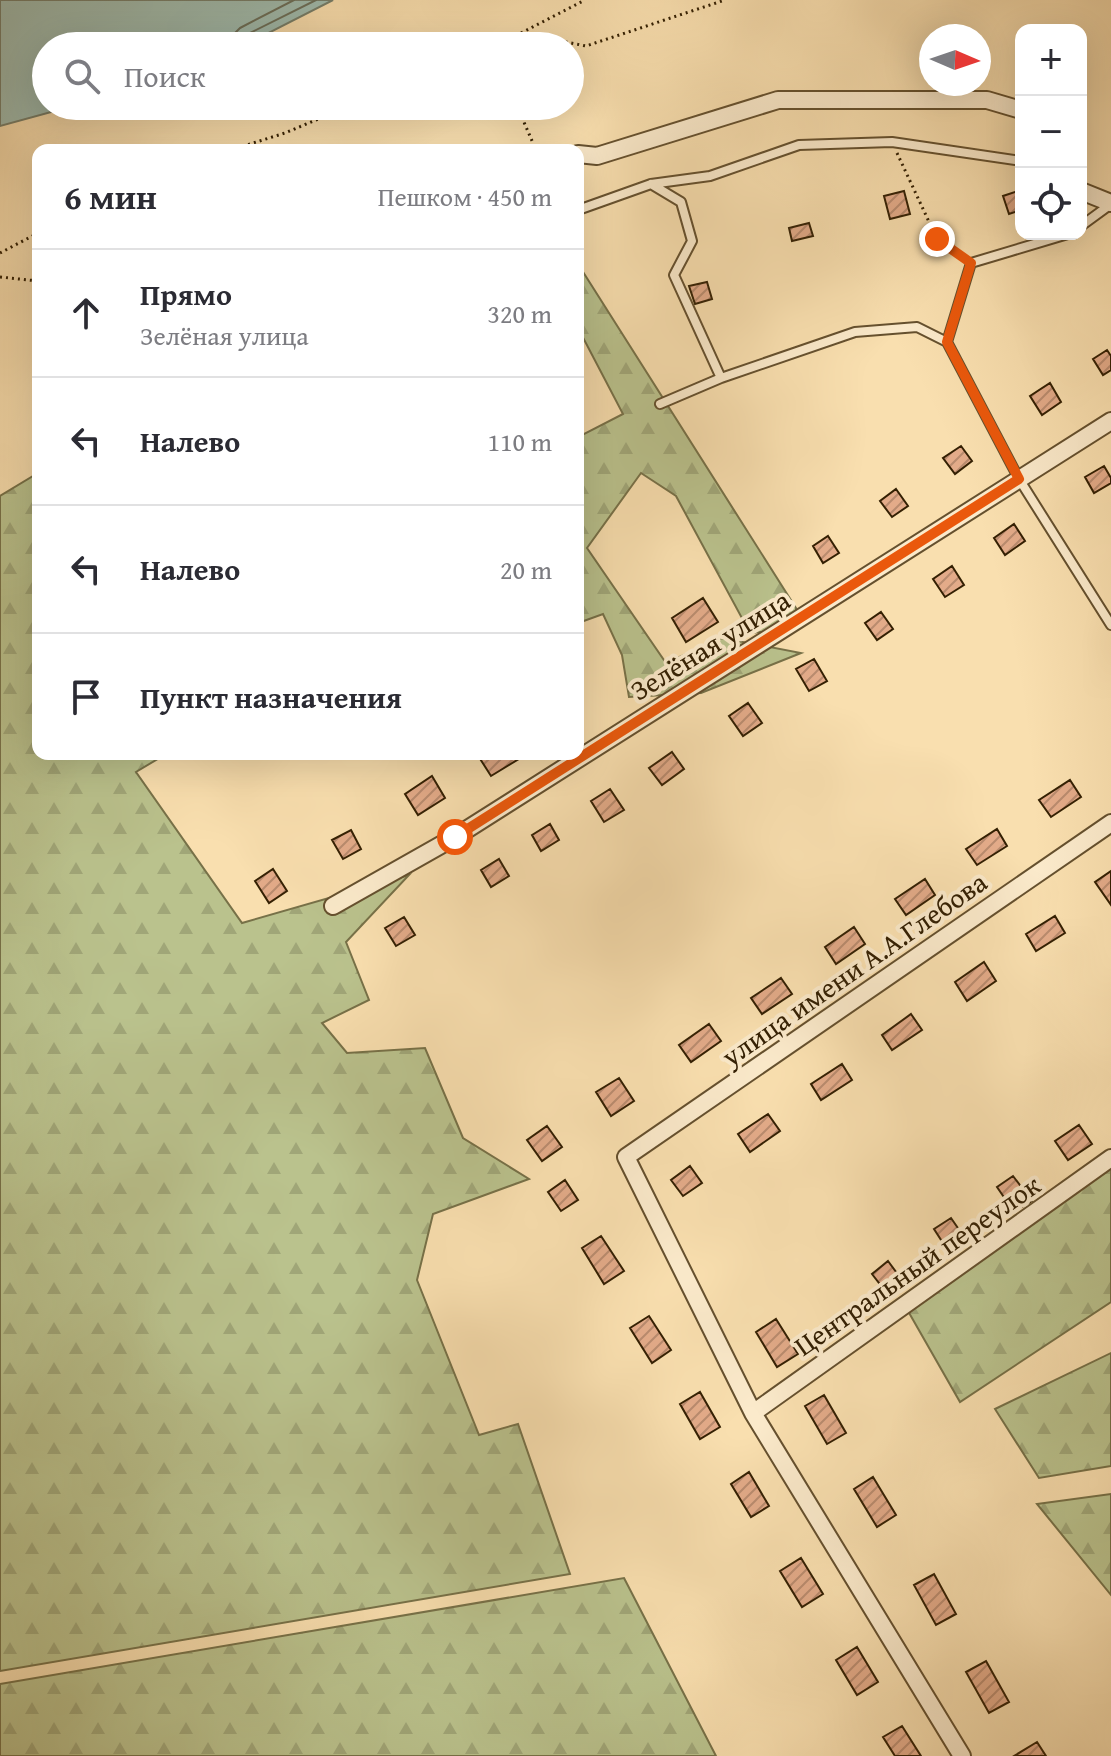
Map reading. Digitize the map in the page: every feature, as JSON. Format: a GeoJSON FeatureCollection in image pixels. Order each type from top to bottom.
{"type":"FeatureCollection","features":[{"type":"Feature","properties":{"kind":"street"},"geometry":{"type":"LineString","coordinates":[[584,155],[597,156],[778,100],[987,100],[1015,108]]}},
{"type":"Feature","properties":{"kind":"street"},"geometry":{"type":"LineString","coordinates":[[1087,194],[1111,204]]}},
{"type":"Feature","properties":{"kind":"street","name":"Зелёная улица"},"geometry":{"type":"LineString","coordinates":[[584,755],[1111,421]]}},
{"type":"Feature","properties":{"kind":"street","name":"Зелёная улица"},"geometry":{"type":"LineString","coordinates":[[333,906],[455,837],[576,760]]}},
{"type":"Feature","properties":{"kind":"street","name":"улица имени А.А.Глебова"},"geometry":{"type":"LineString","coordinates":[[753,1413],[626,1157],[1111,823]]}},
{"type":"Feature","properties":{"kind":"street","name":"Центральный переулок"},"geometry":{"type":"LineString","coordinates":[[753,1413],[1111,1158]]}},
{"type":"Feature","properties":{"kind":"street"},"geometry":{"type":"LineString","coordinates":[[753,1413],[962,1756]]}},
{"type":"Feature","properties":{"kind":"lane"},"geometry":{"type":"LineString","coordinates":[[584,208],[651,184],[710,176],[799,145],[892,142],[1015,160]]}},
{"type":"Feature","properties":{"kind":"lane"},"geometry":{"type":"LineString","coordinates":[[651,184],[681,202],[692,241],[674,275],[721,378]]}},
{"type":"Feature","properties":{"kind":"lane"},"geometry":{"type":"LineString","coordinates":[[1087,222],[1111,204]]}},
{"type":"Feature","properties":{"kind":"lane"},"geometry":{"type":"LineString","coordinates":[[947,342],[971,263],[1048,240]]}},
{"type":"Feature","properties":{"kind":"lane"},"geometry":{"type":"LineString","coordinates":[[660,404],[721,378],[855,332],[917,327],[947,342],[1019,479],[1111,625]]}},
{"type":"Feature","properties":{"kind":"path"},"geometry":{"type":"LineString","coordinates":[[523,32],[585,0]]}},
{"type":"Feature","properties":{"kind":"path"},"geometry":{"type":"LineString","coordinates":[[584,46],[725,0]]}},
{"type":"Feature","properties":{"kind":"path"},"geometry":{"type":"LineString","coordinates":[[250,144],[316,120]]}},
{"type":"Feature","properties":{"kind":"path"},"geometry":{"type":"LineString","coordinates":[[523,120],[533,144]]}},
{"type":"Feature","properties":{"kind":"path"},"geometry":{"type":"LineString","coordinates":[[892,142],[937,239],[971,263]]}},
{"type":"Feature","properties":{"kind":"path"},"geometry":{"type":"LineString","coordinates":[[0,253],[32,236]]}},
{"type":"Feature","properties":{"kind":"path"},"geometry":{"type":"LineString","coordinates":[[0,277],[32,280]]}},
{"type":"Feature","properties":{"kind":"green space"},"geometry":{"type":"Polygon","coordinates":[[[584,273],[796,608],[798,629],[750,633],[676,496],[641,473],[587,548],[666,663],[722,638],[801,653],[701,693],[629,697],[622,655],[603,614],[584,621],[584,434],[623,414],[584,339],[584,273]]]}},
{"type":"Feature","properties":{"kind":"green space"},"geometry":{"type":"Polygon","coordinates":[[[32,477],[32,760],[156,760],[136,772],[242,923],[409,875],[346,942],[369,1000],[322,1023],[347,1053],[425,1048],[463,1138],[529,1179],[433,1214],[417,1280],[479,1435],[518,1424],[570,1574],[0,1671],[0,496],[32,477]]]}},
{"type":"Feature","properties":{"kind":"green space"},"geometry":{"type":"Polygon","coordinates":[[[1111,1168],[1111,1302],[960,1402],[908,1311],[1111,1168]]]}},
{"type":"Feature","properties":{"kind":"green space"},"geometry":{"type":"Polygon","coordinates":[[[1111,1353],[1111,1466],[1039,1478],[995,1409],[1111,1353]]]}},
{"type":"Feature","properties":{"kind":"green space"},"geometry":{"type":"Polygon","coordinates":[[[1111,1494],[1111,1595],[1037,1504],[1111,1494]]]}},
{"type":"Feature","properties":{"kind":"green space"},"geometry":{"type":"Polygon","coordinates":[[[624,1578],[716,1756],[0,1756],[0,1684],[624,1578]]]}},
{"type":"Feature","properties":{"kind":"water"},"geometry":{"type":"Polygon","coordinates":[[[0,0],[333,0],[270,32],[32,32],[32,117],[0,126],[0,0]]]}},
{"type":"Feature","properties":{"kind":"building"},"geometry":{"type":"Polygon","coordinates":[[[904,191],[910,214],[890,219],[884,196],[904,191]]]}},
{"type":"Feature","properties":{"kind":"building"},"geometry":{"type":"Polygon","coordinates":[[[1015,192],[1015,212],[1009,214],[1003,196],[1015,192]]]}},
{"type":"Feature","properties":{"kind":"building"},"geometry":{"type":"Polygon","coordinates":[[[809,223],[813,236],[792,241],[789,228],[809,223]]]}},
{"type":"Feature","properties":{"kind":"building"},"geometry":{"type":"Polygon","coordinates":[[[707,282],[712,299],[695,304],[689,286],[707,282]]]}},
{"type":"Feature","properties":{"kind":"building"},"geometry":{"type":"Polygon","coordinates":[[[1107,350],[1111,356],[1111,370],[1103,375],[1093,359],[1107,350]]]}},
{"type":"Feature","properties":{"kind":"building"},"geometry":{"type":"Polygon","coordinates":[[[1050,383],[1061,402],[1042,415],[1030,396],[1050,383]]]}},
{"type":"Feature","properties":{"kind":"building"},"geometry":{"type":"Polygon","coordinates":[[[961,446],[972,461],[955,474],[943,458],[961,446]]]}},
{"type":"Feature","properties":{"kind":"building"},"geometry":{"type":"Polygon","coordinates":[[[1104,466],[1111,483],[1094,493],[1085,477],[1104,466]]]}},
{"type":"Feature","properties":{"kind":"building"},"geometry":{"type":"Polygon","coordinates":[[[896,489],[908,506],[892,517],[880,501],[896,489]]]}},
{"type":"Feature","properties":{"kind":"building"},"geometry":{"type":"Polygon","coordinates":[[[1014,524],[1025,541],[1005,555],[994,538],[1014,524]]]}},
{"type":"Feature","properties":{"kind":"building"},"geometry":{"type":"Polygon","coordinates":[[[828,536],[839,553],[823,563],[813,546],[828,536]]]}},
{"type":"Feature","properties":{"kind":"building"},"geometry":{"type":"Polygon","coordinates":[[[952,566],[964,585],[945,597],[933,579],[952,566]]]}},
{"type":"Feature","properties":{"kind":"building"},"geometry":{"type":"Polygon","coordinates":[[[703,598],[718,622],[686,642],[672,618],[703,598]]]}},
{"type":"Feature","properties":{"kind":"building"},"geometry":{"type":"Polygon","coordinates":[[[881,612],[893,629],[877,640],[865,623],[881,612]]]}},
{"type":"Feature","properties":{"kind":"building"},"geometry":{"type":"Polygon","coordinates":[[[814,659],[827,681],[809,691],[796,669],[814,659]]]}},
{"type":"Feature","properties":{"kind":"building"},"geometry":{"type":"Polygon","coordinates":[[[748,703],[762,723],[743,736],[729,716],[748,703]]]}},
{"type":"Feature","properties":{"kind":"building"},"geometry":{"type":"Polygon","coordinates":[[[672,752],[684,769],[662,785],[649,768],[672,752]]]}},
{"type":"Feature","properties":{"kind":"building"},"geometry":{"type":"Polygon","coordinates":[[[481,760],[517,760],[491,776],[481,760]]]}},
{"type":"Feature","properties":{"kind":"building"},"geometry":{"type":"Polygon","coordinates":[[[432,776],[445,798],[418,815],[405,794],[432,776]]]}},
{"type":"Feature","properties":{"kind":"building"},"geometry":{"type":"Polygon","coordinates":[[[1070,780],[1081,797],[1051,817],[1039,800],[1070,780]]]}},
{"type":"Feature","properties":{"kind":"building"},"geometry":{"type":"Polygon","coordinates":[[[610,789],[624,810],[604,822],[591,801],[610,789]]]}},
{"type":"Feature","properties":{"kind":"building"},"geometry":{"type":"Polygon","coordinates":[[[550,824],[559,840],[541,851],[532,835],[550,824]]]}},
{"type":"Feature","properties":{"kind":"building"},"geometry":{"type":"Polygon","coordinates":[[[997,829],[1007,846],[977,865],[966,849],[997,829]]]}},
{"type":"Feature","properties":{"kind":"building"},"geometry":{"type":"Polygon","coordinates":[[[351,830],[361,849],[343,859],[332,840],[351,830]]]}},
{"type":"Feature","properties":{"kind":"building"},"geometry":{"type":"Polygon","coordinates":[[[499,859],[509,876],[491,887],[481,870],[499,859]]]}},
{"type":"Feature","properties":{"kind":"building"},"geometry":{"type":"Polygon","coordinates":[[[273,869],[287,891],[269,903],[255,881],[273,869]]]}},
{"type":"Feature","properties":{"kind":"building"},"geometry":{"type":"Polygon","coordinates":[[[1111,871],[1111,905],[1095,882],[1111,871]]]}},
{"type":"Feature","properties":{"kind":"building"},"geometry":{"type":"Polygon","coordinates":[[[925,879],[935,895],[906,915],[895,899],[925,879]]]}},
{"type":"Feature","properties":{"kind":"building"},"geometry":{"type":"Polygon","coordinates":[[[1055,916],[1065,933],[1036,951],[1026,934],[1055,916]]]}},
{"type":"Feature","properties":{"kind":"building"},"geometry":{"type":"Polygon","coordinates":[[[404,917],[415,935],[396,946],[385,928],[404,917]]]}},
{"type":"Feature","properties":{"kind":"building"},"geometry":{"type":"Polygon","coordinates":[[[854,927],[865,944],[836,964],[825,947],[854,927]]]}},
{"type":"Feature","properties":{"kind":"building"},"geometry":{"type":"Polygon","coordinates":[[[984,962],[996,981],[967,1001],[955,982],[984,962]]]}},
{"type":"Feature","properties":{"kind":"building"},"geometry":{"type":"Polygon","coordinates":[[[781,978],[792,994],[762,1014],[751,998],[781,978]]]}},
{"type":"Feature","properties":{"kind":"building"},"geometry":{"type":"Polygon","coordinates":[[[911,1014],[922,1030],[892,1050],[882,1035],[911,1014]]]}},
{"type":"Feature","properties":{"kind":"building"},"geometry":{"type":"Polygon","coordinates":[[[709,1024],[721,1041],[691,1062],[679,1045],[709,1024]]]}},
{"type":"Feature","properties":{"kind":"building"},"geometry":{"type":"Polygon","coordinates":[[[842,1064],[852,1080],[821,1100],[811,1084],[842,1064]]]}},
{"type":"Feature","properties":{"kind":"building"},"geometry":{"type":"Polygon","coordinates":[[[619,1078],[634,1101],[611,1116],[596,1092],[619,1078]]]}},
{"type":"Feature","properties":{"kind":"building"},"geometry":{"type":"Polygon","coordinates":[[[768,1114],[780,1131],[750,1152],[738,1134],[768,1114]]]}},
{"type":"Feature","properties":{"kind":"building"},"geometry":{"type":"Polygon","coordinates":[[[1079,1125],[1092,1144],[1068,1160],[1055,1141],[1079,1125]]]}},
{"type":"Feature","properties":{"kind":"building"},"geometry":{"type":"Polygon","coordinates":[[[547,1126],[562,1147],[542,1161],[527,1140],[547,1126]]]}},
{"type":"Feature","properties":{"kind":"building"},"geometry":{"type":"Polygon","coordinates":[[[690,1166],[702,1183],[683,1196],[671,1180],[690,1166]]]}},
{"type":"Feature","properties":{"kind":"building"},"geometry":{"type":"Polygon","coordinates":[[[1013,1176],[1032,1201],[1022,1207],[1017,1200],[1010,1206],[997,1187],[1013,1176]]]}},
{"type":"Feature","properties":{"kind":"building"},"geometry":{"type":"Polygon","coordinates":[[[565,1180],[578,1200],[561,1211],[548,1192],[565,1180]]]}},
{"type":"Feature","properties":{"kind":"building"},"geometry":{"type":"Polygon","coordinates":[[[951,1218],[962,1234],[945,1246],[934,1229],[951,1218]]]}},
{"type":"Feature","properties":{"kind":"building"},"geometry":{"type":"Polygon","coordinates":[[[601,1236],[624,1271],[604,1284],[582,1248],[601,1236]]]}},
{"type":"Feature","properties":{"kind":"building"},"geometry":{"type":"Polygon","coordinates":[[[888,1261],[902,1280],[886,1292],[872,1274],[888,1261]]]}},
{"type":"Feature","properties":{"kind":"building"},"geometry":{"type":"Polygon","coordinates":[[[649,1316],[671,1350],[652,1363],[630,1328],[649,1316]]]}},
{"type":"Feature","properties":{"kind":"building"},"geometry":{"type":"Polygon","coordinates":[[[776,1319],[798,1354],[777,1367],[756,1332],[776,1319]]]}},
{"type":"Feature","properties":{"kind":"building"},"geometry":{"type":"Polygon","coordinates":[[[700,1392],[720,1427],[700,1439],[680,1404],[700,1392]]]}},
{"type":"Feature","properties":{"kind":"building"},"geometry":{"type":"Polygon","coordinates":[[[824,1395],[846,1433],[827,1444],[805,1406],[824,1395]]]}},
{"type":"Feature","properties":{"kind":"building"},"geometry":{"type":"Polygon","coordinates":[[[749,1472],[769,1506],[751,1517],[731,1484],[749,1472]]]}},
{"type":"Feature","properties":{"kind":"building"},"geometry":{"type":"Polygon","coordinates":[[[873,1477],[896,1515],[877,1527],[854,1489],[873,1477]]]}},
{"type":"Feature","properties":{"kind":"building"},"geometry":{"type":"Polygon","coordinates":[[[801,1558],[823,1594],[802,1607],[780,1571],[801,1558]]]}},
{"type":"Feature","properties":{"kind":"building"},"geometry":{"type":"Polygon","coordinates":[[[934,1574],[956,1614],[936,1625],[914,1585],[934,1574]]]}},
{"type":"Feature","properties":{"kind":"building"},"geometry":{"type":"Polygon","coordinates":[[[857,1647],[878,1682],[857,1695],[836,1660],[857,1647]]]}},
{"type":"Feature","properties":{"kind":"building"},"geometry":{"type":"Polygon","coordinates":[[[986,1661],[1009,1702],[989,1713],[966,1672],[986,1661]]]}},
{"type":"Feature","properties":{"kind":"building"},"geometry":{"type":"Polygon","coordinates":[[[902,1726],[921,1756],[895,1756],[883,1737],[902,1726]]]}},
{"type":"Feature","properties":{"kind":"building"},"geometry":{"type":"Polygon","coordinates":[[[1037,1742],[1046,1756],[1014,1756],[1037,1742]]]}},
{"type":"Feature","properties":{"kind":"route"},"geometry":{"type":"LineString","coordinates":[[455,837],[1019,479],[947,342],[971,263],[937,239]]}}]}
